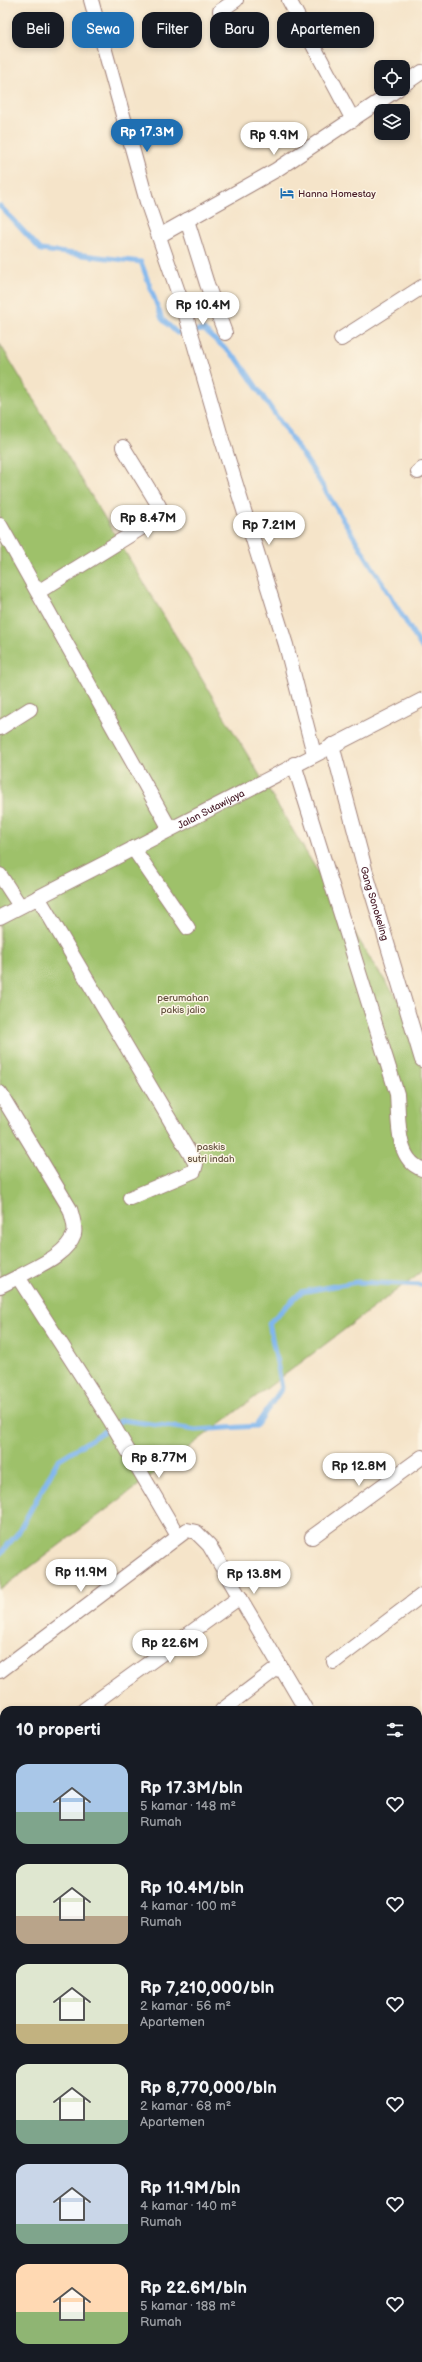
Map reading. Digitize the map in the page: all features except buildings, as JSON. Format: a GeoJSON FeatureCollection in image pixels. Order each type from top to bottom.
{"type":"FeatureCollection","features":[{"type":"Feature","properties":{"kind":"street"},"geometry":{"type":"LineString","coordinates":[[91,0],[147,202],[185,312],[222,440],[286,645],[314,754]]}},
{"type":"Feature","properties":{"kind":"street"},"geometry":{"type":"LineString","coordinates":[[220,11],[236,0]]}},
{"type":"Feature","properties":{"kind":"street"},"geometry":{"type":"LineString","coordinates":[[289,0],[352,120]]}},
{"type":"Feature","properties":{"kind":"street"},"geometry":{"type":"LineString","coordinates":[[410,80],[422,72]]}},
{"type":"Feature","properties":{"kind":"street"},"geometry":{"type":"LineString","coordinates":[[159,236],[276,170],[388,96]]}},
{"type":"Feature","properties":{"kind":"street"},"geometry":{"type":"LineString","coordinates":[[187,220],[206,284],[225,333]]}},
{"type":"Feature","properties":{"kind":"street"},"geometry":{"type":"LineString","coordinates":[[341,339],[422,287]]}},
{"type":"Feature","properties":{"kind":"street"},"geometry":{"type":"LineString","coordinates":[[38,592],[159,517],[159,506],[122,447]]}},
{"type":"Feature","properties":{"kind":"street"},"geometry":{"type":"LineString","coordinates":[[2,532],[38,592],[170,829]]}},
{"type":"Feature","properties":{"kind":"street","name":"Jalan Sutawijaya"},"geometry":{"type":"LineString","coordinates":[[0,917],[332,744],[422,700]]}},
{"type":"Feature","properties":{"kind":"street"},"geometry":{"type":"LineString","coordinates":[[0,728],[30,709]]}},
{"type":"Feature","properties":{"kind":"street","name":"Gang Sonokeling"},"geometry":{"type":"LineString","coordinates":[[332,744],[366,873],[422,1060]]}},
{"type":"Feature","properties":{"kind":"street"},"geometry":{"type":"LineString","coordinates":[[294,764],[397,1094],[402,1143],[405,1153],[422,1170]]}},
{"type":"Feature","properties":{"kind":"street"},"geometry":{"type":"LineString","coordinates":[[133,848],[188,928]]}},
{"type":"Feature","properties":{"kind":"street"},"geometry":{"type":"LineString","coordinates":[[0,875],[20,906]]}},
{"type":"Feature","properties":{"kind":"street"},"geometry":{"type":"LineString","coordinates":[[38,897],[196,1164],[194,1171],[130,1198]]}},
{"type":"Feature","properties":{"kind":"street"},"geometry":{"type":"LineString","coordinates":[[0,1093],[70,1209],[74,1233],[61,1253],[0,1286]]}},
{"type":"Feature","properties":{"kind":"street"},"geometry":{"type":"LineString","coordinates":[[18,1277],[110,1420],[178,1536]]}},
{"type":"Feature","properties":{"kind":"street"},"geometry":{"type":"LineString","coordinates":[[312,1537],[422,1457]]}},
{"type":"Feature","properties":{"kind":"street"},"geometry":{"type":"LineString","coordinates":[[0,1671],[187,1530],[196,1532],[209,1545],[304,1706]]}},
{"type":"Feature","properties":{"kind":"street"},"geometry":{"type":"LineString","coordinates":[[334,1662],[422,1595]]}},
{"type":"Feature","properties":{"kind":"street"},"geometry":{"type":"LineString","coordinates":[[90,1706],[240,1597]]}},
{"type":"Feature","properties":{"kind":"street"},"geometry":{"type":"LineString","coordinates":[[227,1706],[280,1666]]}},
{"type":"Feature","properties":{"kind":"green space","name":"perumahan pakis jalio"},"geometry":{"type":"Polygon","coordinates":[[[0,344],[374,965],[422,1033],[422,1271],[0,1590],[0,344]]]}},
{"type":"Feature","properties":{"kind":"waterway"},"geometry":{"type":"LineString","coordinates":[[0,206],[41,250],[141,262],[162,319],[177,333],[204,330],[238,360],[311,467],[422,648]]}},
{"type":"Feature","properties":{"kind":"waterway"},"geometry":{"type":"LineString","coordinates":[[0,1554],[18,1533],[58,1460],[122,1420],[196,1430],[256,1426],[282,1388],[269,1323],[301,1292],[357,1282],[422,1285]]}},
{"type":"Feature","properties":{"kind":"place","name":"Hanna Homestay"},"geometry":{"type":"Point","coordinates":[287,193]}},
{"type":"Feature","properties":{"kind":"park label","name":"paskis sutri indah"},"geometry":{"type":"Point","coordinates":[211,1152]}}]}
